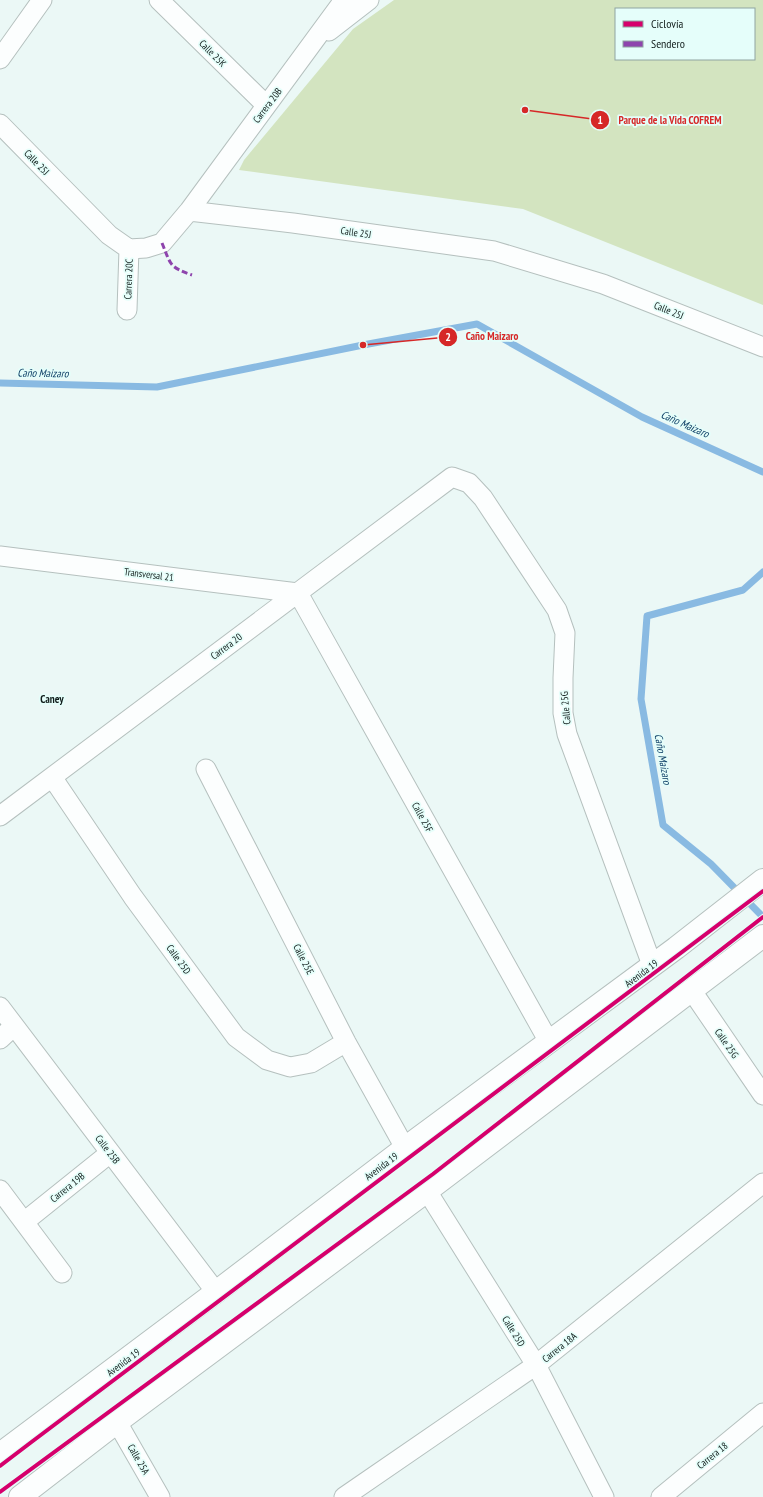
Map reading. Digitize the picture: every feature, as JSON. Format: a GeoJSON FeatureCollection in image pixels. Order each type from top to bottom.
{"type":"FeatureCollection","features":[{"type":"Feature","properties":{"kind":"main road","name":"Avenida 19"},"geometry":{"type":"LineString","coordinates":[[1,1450],[216,1292],[405,1148],[652,965],[763,880]]}},
{"type":"Feature","properties":{"kind":"main road"},"geometry":{"type":"LineString","coordinates":[[20,1497],[117,1422],[428,1191],[763,936]]}},
{"type":"Feature","properties":{"kind":"street"},"geometry":{"type":"LineString","coordinates":[[0,59],[42,0]]}},
{"type":"Feature","properties":{"kind":"street","name":"Calle 25K"},"geometry":{"type":"LineString","coordinates":[[159,0],[266,106]]}},
{"type":"Feature","properties":{"kind":"street","name":"Carrera 20B"},"geometry":{"type":"LineString","coordinates":[[189,211],[344,0]]}},
{"type":"Feature","properties":{"kind":"street"},"geometry":{"type":"LineString","coordinates":[[313,43],[369,0]]}},
{"type":"Feature","properties":{"kind":"street","name":"Calle 25J"},"geometry":{"type":"LineString","coordinates":[[0,124],[109,235],[129,249]]}},
{"type":"Feature","properties":{"kind":"street"},"geometry":{"type":"LineString","coordinates":[[129,249],[146,248],[162,243],[189,211]]}},
{"type":"Feature","properties":{"kind":"street","name":"Calle 25J"},"geometry":{"type":"LineString","coordinates":[[189,211],[292,223],[494,251],[603,284],[763,347]]}},
{"type":"Feature","properties":{"kind":"street","name":"Carrera 20C"},"geometry":{"type":"LineString","coordinates":[[127,310],[129,249]]}},
{"type":"Feature","properties":{"kind":"street","name":"Carrera 20"},"geometry":{"type":"LineString","coordinates":[[0,816],[452,476]]}},
{"type":"Feature","properties":{"kind":"street","name":"Calle 25G"},"geometry":{"type":"LineString","coordinates":[[452,476],[468,483],[483,498],[557,610],[565,633],[563,713],[567,734],[652,965]]}},
{"type":"Feature","properties":{"kind":"street","name":"Transversal 21"},"geometry":{"type":"LineString","coordinates":[[0,556],[298,593]]}},
{"type":"Feature","properties":{"kind":"street","name":"Calle 25F"},"geometry":{"type":"LineString","coordinates":[[298,593],[549,1042]]}},
{"type":"Feature","properties":{"kind":"street","name":"Calle 25E"},"geometry":{"type":"LineString","coordinates":[[206,769],[346,1042],[405,1148]]}},
{"type":"Feature","properties":{"kind":"street","name":"Calle 25D"},"geometry":{"type":"LineString","coordinates":[[52,777],[133,897],[236,1037],[267,1060],[290,1067],[312,1063],[346,1042]]}},
{"type":"Feature","properties":{"kind":"street","name":"Calle 25G"},"geometry":{"type":"LineString","coordinates":[[692,991],[763,1095]]}},
{"type":"Feature","properties":{"kind":"street","name":"Calle 25B"},"geometry":{"type":"LineString","coordinates":[[0,1007],[216,1292]]}},
{"type":"Feature","properties":{"kind":"street"},"geometry":{"type":"LineString","coordinates":[[0,1038],[14,1026]]}},
{"type":"Feature","properties":{"kind":"street","name":"Carrera 19B"},"geometry":{"type":"LineString","coordinates":[[24,1222],[110,1153]]}},
{"type":"Feature","properties":{"kind":"street","name":"Carrera 18A"},"geometry":{"type":"LineString","coordinates":[[344,1497],[536,1365],[763,1183]]}},
{"type":"Feature","properties":{"kind":"street"},"geometry":{"type":"LineString","coordinates":[[0,1190],[62,1273]]}},
{"type":"Feature","properties":{"kind":"street","name":"Calle 25D"},"geometry":{"type":"LineString","coordinates":[[428,1191],[536,1365],[604,1497]]}},
{"type":"Feature","properties":{"kind":"street","name":"Carrera 18"},"geometry":{"type":"LineString","coordinates":[[661,1497],[763,1413]]}},
{"type":"Feature","properties":{"kind":"street","name":"Calle 25A"},"geometry":{"type":"LineString","coordinates":[[117,1422],[160,1497]]}},
{"type":"Feature","properties":{"kind":"green space"},"geometry":{"type":"Polygon","coordinates":[[[394,0],[763,0],[763,305],[523,209],[239,170],[244,160],[353,29],[394,0]]]}},
{"type":"Feature","properties":{"kind":"waterway","name":"Caño Maizaro"},"geometry":{"type":"LineString","coordinates":[[0,383],[157,387],[363,345],[477,324],[642,417],[763,472]]}},
{"type":"Feature","properties":{"kind":"waterway","name":"Caño Maizaro"},"geometry":{"type":"LineString","coordinates":[[763,572],[743,590],[647,616],[641,699],[663,825],[711,864],[763,917]]}},
{"type":"Feature","properties":{"kind":"marked path"},"geometry":{"type":"LineString","coordinates":[[162,243],[169,261],[179,270],[192,275]]}},
{"type":"Feature","properties":{"kind":"cycle path"},"geometry":{"type":"LineString","coordinates":[[0,1466],[763,891]]}},
{"type":"Feature","properties":{"kind":"cycle path"},"geometry":{"type":"LineString","coordinates":[[0,1492],[433,1174],[763,917]]}},
{"type":"Feature","properties":{"kind":"place","name":"Parque de la Vida COFREM"},"geometry":{"type":"Point","coordinates":[525,110]}},
{"type":"Feature","properties":{"kind":"place","name":"Caño Maizaro"},"geometry":{"type":"Point","coordinates":[363,345]}},
{"type":"Feature","properties":{"kind":"district","name":"Caney"},"geometry":{"type":"Point","coordinates":[52,699]}}]}
